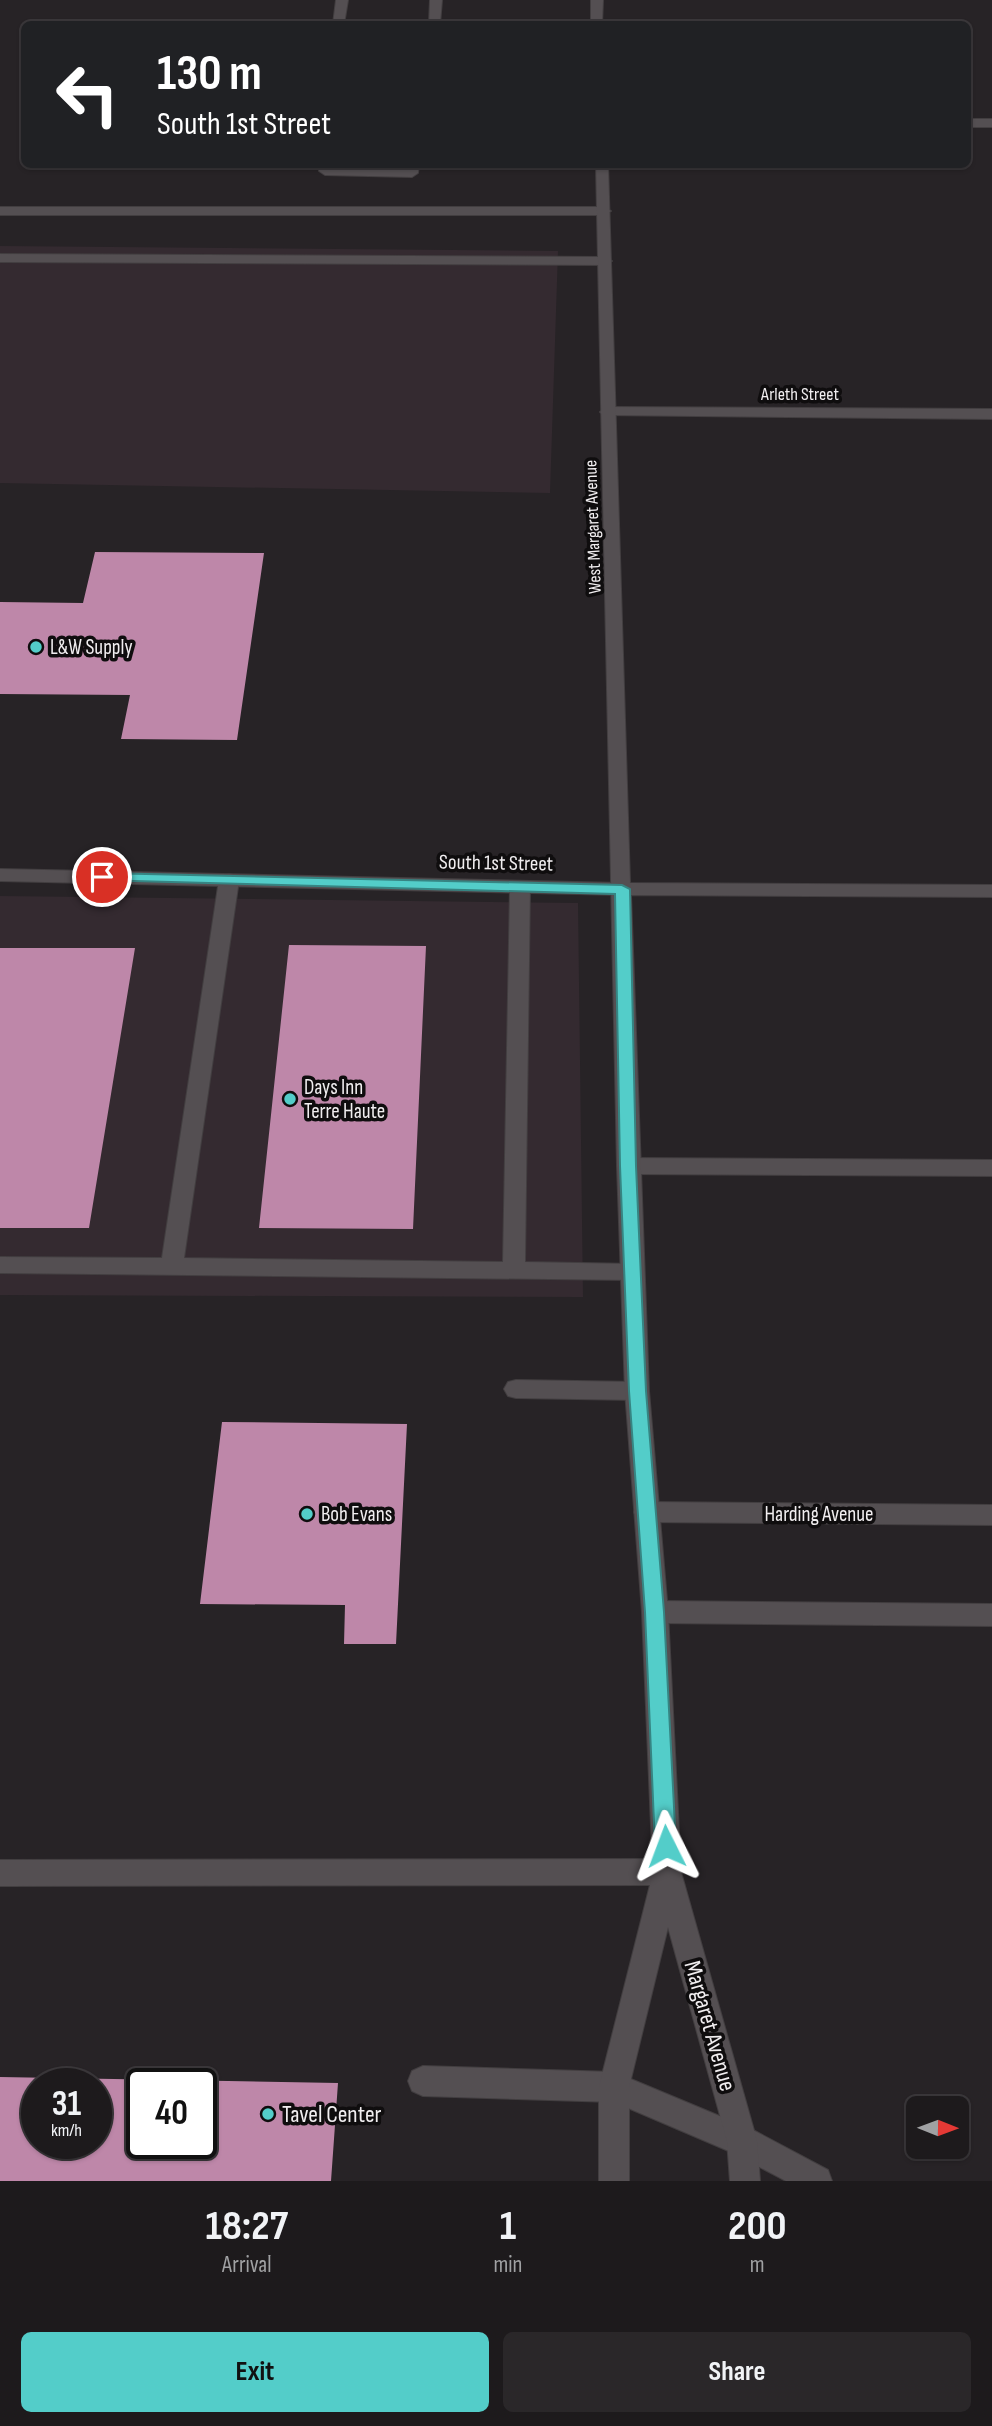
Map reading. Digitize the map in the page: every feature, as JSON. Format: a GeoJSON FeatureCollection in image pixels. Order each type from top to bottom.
{"type":"FeatureCollection","features":[{"type":"Feature","properties":{"kind":"street"},"geometry":{"type":"LineString","coordinates":[[340,21],[342,0]]}},
{"type":"Feature","properties":{"kind":"street"},"geometry":{"type":"LineString","coordinates":[[435,21],[436,0]]}},
{"type":"Feature","properties":{"kind":"street"},"geometry":{"type":"LineString","coordinates":[[597,0],[597,21]]}},
{"type":"Feature","properties":{"kind":"street"},"geometry":{"type":"LineString","coordinates":[[971,123],[992,123]]}},
{"type":"Feature","properties":{"kind":"street"},"geometry":{"type":"LineString","coordinates":[[325,168],[325,171],[412,173],[413,168]]}},
{"type":"Feature","properties":{"kind":"street","name":"West Margaret Avenue"},"geometry":{"type":"LineString","coordinates":[[602,168],[622,889]]}},
{"type":"Feature","properties":{"kind":"street"},"geometry":{"type":"LineString","coordinates":[[0,211],[604,211]]}},
{"type":"Feature","properties":{"kind":"street"},"geometry":{"type":"LineString","coordinates":[[0,258],[605,261]]}},
{"type":"Feature","properties":{"kind":"street","name":"Arleth Street"},"geometry":{"type":"LineString","coordinates":[[608,412],[992,414]]}},
{"type":"Feature","properties":{"kind":"street","name":"South 1st Street"},"geometry":{"type":"LineString","coordinates":[[0,875],[622,889],[992,891]]}},
{"type":"Feature","properties":{"kind":"street"},"geometry":{"type":"LineString","coordinates":[[173,1266],[229,880]]}},
{"type":"Feature","properties":{"kind":"street"},"geometry":{"type":"LineString","coordinates":[[514,1271],[520,887]]}},
{"type":"Feature","properties":{"kind":"street","name":"Margaret Avenue"},"geometry":{"type":"LineString","coordinates":[[622,889],[628,1166],[638,1391],[654,1612],[667,1872],[743,2141],[746,2181]]}},
{"type":"Feature","properties":{"kind":"street"},"geometry":{"type":"LineString","coordinates":[[628,1166],[992,1168]]}},
{"type":"Feature","properties":{"kind":"street"},"geometry":{"type":"LineString","coordinates":[[0,1265],[633,1272]]}},
{"type":"Feature","properties":{"kind":"street"},"geometry":{"type":"LineString","coordinates":[[516,1389],[638,1391]]}},
{"type":"Feature","properties":{"kind":"street","name":"Harding Avenue"},"geometry":{"type":"LineString","coordinates":[[646,1512],[992,1515]]}},
{"type":"Feature","properties":{"kind":"street"},"geometry":{"type":"LineString","coordinates":[[654,1612],[992,1615]]}},
{"type":"Feature","properties":{"kind":"street"},"geometry":{"type":"LineString","coordinates":[[0,1873],[667,1872]]}},
{"type":"Feature","properties":{"kind":"street","name":"Margaret Avenue"},"geometry":{"type":"LineString","coordinates":[[614,2181],[614,2087],[667,1872]]}},
{"type":"Feature","properties":{"kind":"street"},"geometry":{"type":"LineString","coordinates":[[422,2081],[614,2087],[743,2141],[817,2181]]}},
{"type":"Feature","properties":{"kind":"shaded area"},"geometry":{"type":"Polygon","coordinates":[[[0,246],[558,251],[550,493],[0,483],[0,246]]]}},
{"type":"Feature","properties":{"kind":"shaded area","name":"Days Inn Terre Haute"},"geometry":{"type":"Polygon","coordinates":[[[0,896],[578,903],[583,1297],[0,1295],[0,896]]]}},
{"type":"Feature","properties":{"kind":"building"},"geometry":{"type":"Polygon","coordinates":[[[95,552],[264,553],[237,740],[121,739],[130,695],[0,694],[0,602],[83,603],[95,552]]]}},
{"type":"Feature","properties":{"kind":"building"},"geometry":{"type":"Polygon","coordinates":[[[289,945],[426,946],[413,1229],[259,1228],[289,945]]]}},
{"type":"Feature","properties":{"kind":"building"},"geometry":{"type":"Polygon","coordinates":[[[0,948],[135,948],[89,1228],[0,1228],[0,948]]]}},
{"type":"Feature","properties":{"kind":"building","name":"Bob Evans"},"geometry":{"type":"Polygon","coordinates":[[[222,1422],[407,1424],[396,1644],[344,1644],[345,1605],[200,1604],[222,1422]]]}},
{"type":"Feature","properties":{"kind":"building","name":"Tavel Center"},"geometry":{"type":"Polygon","coordinates":[[[0,2077],[21,2077],[21,2159],[112,2159],[112,2079],[126,2079],[126,2159],[217,2159],[217,2081],[338,2083],[331,2181],[0,2181],[0,2077]]]}},
{"type":"Feature","properties":{"kind":"place","name":"L&W Supply"},"geometry":{"type":"Point","coordinates":[36,647]}},
{"type":"Feature","properties":{"kind":"place","name":"Days Inn Terre Haute"},"geometry":{"type":"Point","coordinates":[290,1099]}},
{"type":"Feature","properties":{"kind":"place","name":"Bob Evans"},"geometry":{"type":"Point","coordinates":[307,1514]}},
{"type":"Feature","properties":{"kind":"place","name":"Tavel Center"},"geometry":{"type":"Point","coordinates":[268,2114]}},
{"type":"Feature","properties":{"kind":"route"},"geometry":{"type":"LineString","coordinates":[[102,877],[622,889],[628,1166],[638,1391],[654,1612],[666,1846]]}}]}
